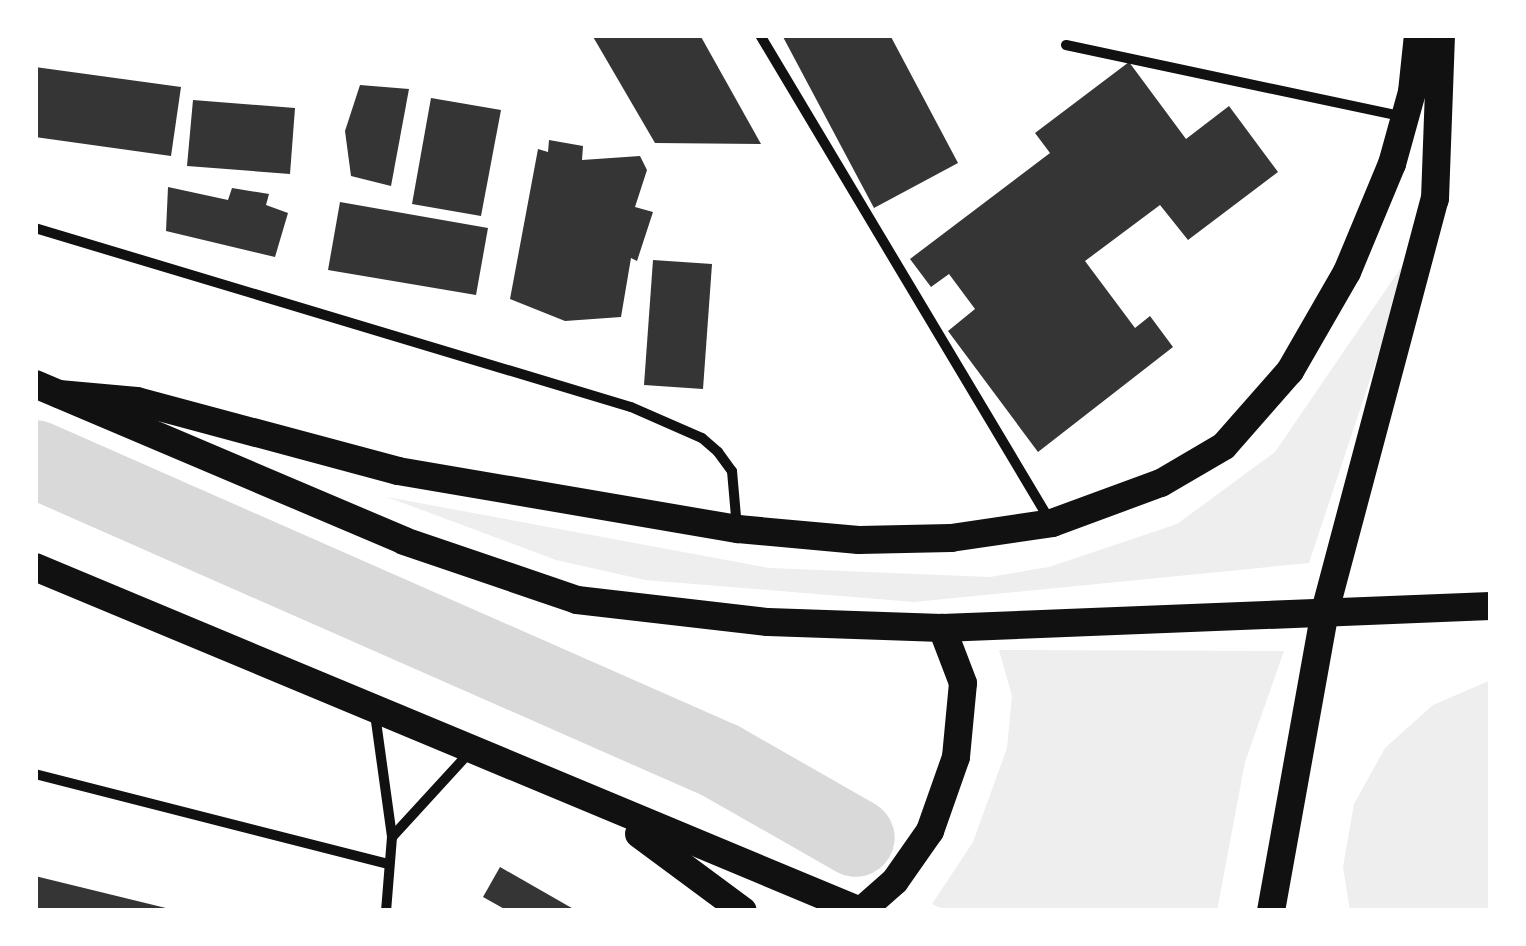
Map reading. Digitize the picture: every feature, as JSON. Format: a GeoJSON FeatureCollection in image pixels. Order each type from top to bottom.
{"type":"FeatureCollection","features":[{"type":"Feature","properties":{"kind":"highway"},"geometry":{"type":"LineString","coordinates":[[47,389],[137,401],[398,471],[738,529],[859,540],[951,538],[1052,523],[1161,483],[1224,446],[1261,410],[1322,322],[1374,210],[1405,117],[1418,35]]}},
{"type":"Feature","properties":{"kind":"highway"},"geometry":{"type":"LineString","coordinates":[[1271,911],[1326,610],[1423,260],[1434,199],[1441,35]]}},
{"type":"Feature","properties":{"kind":"highway"},"geometry":{"type":"LineString","coordinates":[[47,389],[404,541],[577,600],[768,622],[942,628],[1491,606]]}},
{"type":"Feature","properties":{"kind":"highway"},"geometry":{"type":"LineString","coordinates":[[35,568],[861,911],[895,881],[930,831],[956,757],[963,683],[942,628]]}},
{"type":"Feature","properties":{"kind":"highway"},"geometry":{"type":"LineString","coordinates":[[556,785],[658,845],[743,911]]}},
{"type":"Feature","properties":{"kind":"street"},"geometry":{"type":"LineString","coordinates":[[760,35],[1052,523]]}},
{"type":"Feature","properties":{"kind":"street"},"geometry":{"type":"LineString","coordinates":[[1066,45],[1405,117]]}},
{"type":"Feature","properties":{"kind":"street"},"geometry":{"type":"LineString","coordinates":[[35,228],[631,407],[718,452],[732,471],[738,529]]}},
{"type":"Feature","properties":{"kind":"street"},"geometry":{"type":"LineString","coordinates":[[375,708],[392,837],[386,864],[386,911]]}},
{"type":"Feature","properties":{"kind":"street"},"geometry":{"type":"LineString","coordinates":[[392,837],[472,750]]}},
{"type":"Feature","properties":{"kind":"street"},"geometry":{"type":"LineString","coordinates":[[35,774],[386,864]]}},
{"type":"Feature","properties":{"kind":"shaded area"},"geometry":{"type":"Polygon","coordinates":[[[1413,250],[1309,563],[914,602],[645,580],[556,560],[387,497],[769,568],[990,577],[1049,567],[1177,524],[1275,452],[1413,250]]]}},
{"type":"Feature","properties":{"kind":"shaded area"},"geometry":{"type":"Polygon","coordinates":[[[999,650],[1284,651],[1245,762],[1217,911],[947,911],[932,904],[973,842],[1007,748],[1012,696],[999,650]]]}},
{"type":"Feature","properties":{"kind":"shaded area"},"geometry":{"type":"Polygon","coordinates":[[[1491,680],[1491,911],[1350,911],[1343,867],[1354,804],[1385,748],[1433,705],[1491,680]]]}},
{"type":"Feature","properties":{"kind":"building"},"geometry":{"type":"Polygon","coordinates":[[[592,35],[700,35],[761,144],[655,143],[592,35]]]}},
{"type":"Feature","properties":{"kind":"building"},"geometry":{"type":"Polygon","coordinates":[[[782,35],[890,35],[958,163],[874,208],[782,35]]]}},
{"type":"Feature","properties":{"kind":"building"},"geometry":{"type":"Polygon","coordinates":[[[1129,62],[1186,139],[1229,106],[1278,172],[1188,240],[1160,205],[1085,261],[1135,328],[1150,316],[1173,347],[1038,452],[948,331],[975,309],[949,274],[931,287],[910,259],[1050,153],[1035,133],[1129,62]]]}},
{"type":"Feature","properties":{"kind":"building"},"geometry":{"type":"Polygon","coordinates":[[[35,67],[181,87],[171,156],[35,137],[35,67]]]}},
{"type":"Feature","properties":{"kind":"building"},"geometry":{"type":"Polygon","coordinates":[[[360,85],[409,89],[391,186],[351,176],[345,131],[360,85]]]}},
{"type":"Feature","properties":{"kind":"building"},"geometry":{"type":"Polygon","coordinates":[[[431,98],[501,110],[481,216],[412,204],[431,98]]]}},
{"type":"Feature","properties":{"kind":"building"},"geometry":{"type":"Polygon","coordinates":[[[193,100],[295,108],[290,174],[187,166],[193,100]]]}},
{"type":"Feature","properties":{"kind":"building"},"geometry":{"type":"Polygon","coordinates":[[[549,140],[583,146],[582,160],[640,156],[647,170],[635,207],[653,212],[637,261],[631,258],[621,317],[565,321],[510,299],[538,149],[548,152],[549,140]]]}},
{"type":"Feature","properties":{"kind":"building"},"geometry":{"type":"Polygon","coordinates":[[[168,187],[228,200],[232,188],[269,194],[266,205],[288,213],[275,257],[166,231],[168,187]]]}},
{"type":"Feature","properties":{"kind":"building"},"geometry":{"type":"Polygon","coordinates":[[[340,202],[488,228],[476,295],[328,270],[340,202]]]}},
{"type":"Feature","properties":{"kind":"building"},"geometry":{"type":"Polygon","coordinates":[[[653,260],[712,264],[703,389],[644,385],[653,260]]]}},
{"type":"Feature","properties":{"kind":"building"},"geometry":{"type":"Polygon","coordinates":[[[500,867],[577,911],[508,911],[483,897],[500,867]]]}},
{"type":"Feature","properties":{"kind":"building"},"geometry":{"type":"Polygon","coordinates":[[[35,876],[174,910],[174,911],[35,911],[35,876]]]}},
{"type":"Feature","properties":{"kind":"waterway"},"geometry":{"type":"LineString","coordinates":[[35,459],[721,761],[856,838]]}}]}
